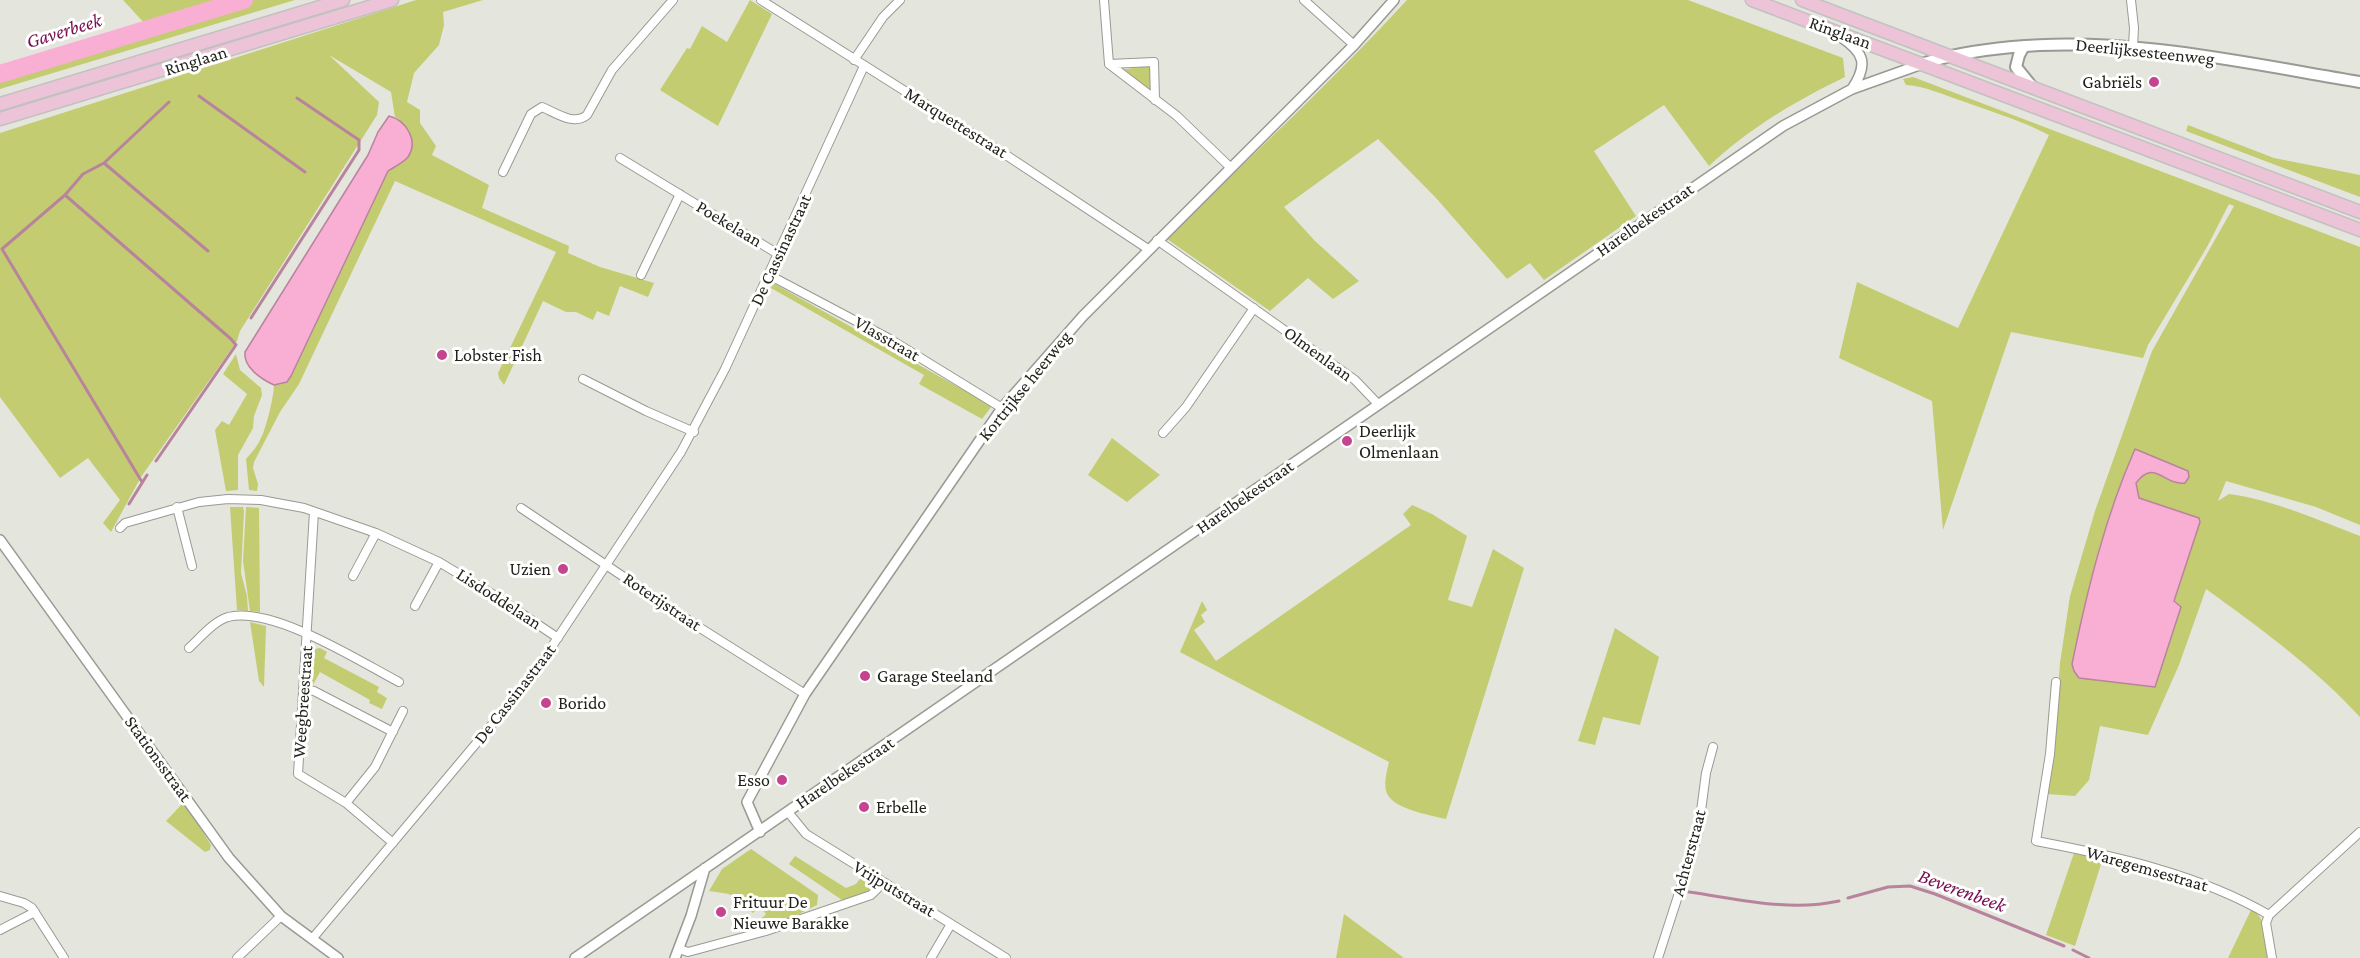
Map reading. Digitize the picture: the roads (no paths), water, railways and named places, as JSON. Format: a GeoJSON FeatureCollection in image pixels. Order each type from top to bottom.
{"type":"FeatureCollection","features":[{"type":"Feature","properties":{"kind":"main road","name":"Ringlaan"},"geometry":{"type":"LineString","coordinates":[[0,104],[343,0]]}},
{"type":"Feature","properties":{"kind":"main road","name":"Ringlaan"},"geometry":{"type":"LineString","coordinates":[[0,119],[392,0]]}},
{"type":"Feature","properties":{"kind":"main road","name":"Ringlaan"},"geometry":{"type":"LineString","coordinates":[[1752,0],[1831,31],[1928,60]]}},
{"type":"Feature","properties":{"kind":"main road","name":"Ringlaan"},"geometry":{"type":"LineString","coordinates":[[1802,0],[1928,60]]}},
{"type":"Feature","properties":{"kind":"main road","name":"Deerlijksesteenweg"},"geometry":{"type":"LineString","coordinates":[[1950,56],[1976,51],[2060,44],[2133,46],[2360,82]]}},
{"type":"Feature","properties":{"kind":"main road"},"geometry":{"type":"LineString","coordinates":[[2024,46],[2016,67],[2034,88]]}},
{"type":"Feature","properties":{"kind":"main road"},"geometry":{"type":"LineString","coordinates":[[1928,60],[1950,56],[2360,212]]}},
{"type":"Feature","properties":{"kind":"main road"},"geometry":{"type":"LineString","coordinates":[[1928,60],[2360,231]]}},
{"type":"Feature","properties":{"kind":"street"},"geometry":{"type":"LineString","coordinates":[[503,172],[531,114],[542,107],[575,121],[581,120],[587,115],[612,70],[673,0]]}},
{"type":"Feature","properties":{"kind":"street","name":"Marquettestraat"},"geometry":{"type":"LineString","coordinates":[[761,0],[1006,155],[1148,249]]}},
{"type":"Feature","properties":{"kind":"street"},"geometry":{"type":"LineString","coordinates":[[854,60],[883,17],[900,0]]}},
{"type":"Feature","properties":{"kind":"street"},"geometry":{"type":"LineString","coordinates":[[1104,0],[1109,64],[1177,116],[1231,168]]}},
{"type":"Feature","properties":{"kind":"street"},"geometry":{"type":"LineString","coordinates":[[1304,0],[1354,45]]}},
{"type":"Feature","properties":{"kind":"street","name":"Kortrijkse heerweg"},"geometry":{"type":"LineString","coordinates":[[760,832],[747,802],[805,694],[1002,408],[1083,316],[1354,45],[1394,0]]}},
{"type":"Feature","properties":{"kind":"street"},"geometry":{"type":"LineString","coordinates":[[2131,0],[2134,27],[2133,46]]}},
{"type":"Feature","properties":{"kind":"street"},"geometry":{"type":"LineString","coordinates":[[1831,31],[1851,44],[1862,60],[1862,72],[1852,89]]}},
{"type":"Feature","properties":{"kind":"street","name":"Harelbekestraat"},"geometry":{"type":"LineString","coordinates":[[574,958],[1783,126],[1852,89],[1928,60]]}},
{"type":"Feature","properties":{"kind":"street"},"geometry":{"type":"LineString","coordinates":[[1109,64],[1154,62],[1155,100]]}},
{"type":"Feature","properties":{"kind":"street","name":"De Cassinastraat"},"geometry":{"type":"LineString","coordinates":[[312,939],[531,678],[694,432],[864,66]]}},
{"type":"Feature","properties":{"kind":"street","name":"Poekelaan"},"geometry":{"type":"LineString","coordinates":[[620,158],[778,254]]}},
{"type":"Feature","properties":{"kind":"street","name":"Poekelaan"},"geometry":{"type":"LineString","coordinates":[[641,275],[680,194]]}},
{"type":"Feature","properties":{"kind":"street","name":"Olmenlaan"},"geometry":{"type":"LineString","coordinates":[[1157,240],[1355,380],[1378,404]]}},
{"type":"Feature","properties":{"kind":"street","name":"Vlasstraat"},"geometry":{"type":"LineString","coordinates":[[768,275],[888,338],[1002,408]]}},
{"type":"Feature","properties":{"kind":"street"},"geometry":{"type":"LineString","coordinates":[[1163,433],[1186,407],[1254,308]]}},
{"type":"Feature","properties":{"kind":"street"},"geometry":{"type":"LineString","coordinates":[[583,379],[694,432]]}},
{"type":"Feature","properties":{"kind":"street","name":"Lisdoddelaan"},"geometry":{"type":"LineString","coordinates":[[120,528],[125,523],[199,502],[243,499],[288,504],[376,533],[439,562],[558,638]]}},
{"type":"Feature","properties":{"kind":"street"},"geometry":{"type":"LineString","coordinates":[[177,507],[192,566]]}},
{"type":"Feature","properties":{"kind":"street","name":"Roterijstraat"},"geometry":{"type":"LineString","coordinates":[[521,508],[697,626],[805,694]]}},
{"type":"Feature","properties":{"kind":"street","name":"Weegbreestraat"},"geometry":{"type":"LineString","coordinates":[[314,512],[298,774],[346,802],[393,843]]}},
{"type":"Feature","properties":{"kind":"street"},"geometry":{"type":"LineString","coordinates":[[353,576],[376,533]]}},
{"type":"Feature","properties":{"kind":"street","name":"Stationsstraat"},"geometry":{"type":"LineString","coordinates":[[0,540],[229,858],[280,916],[338,958]]}},
{"type":"Feature","properties":{"kind":"street","name":"Lisdoddelaan"},"geometry":{"type":"LineString","coordinates":[[415,606],[439,562]]}},
{"type":"Feature","properties":{"kind":"street"},"geometry":{"type":"LineString","coordinates":[[189,648],[216,624],[228,617],[248,616],[264,619],[307,635],[399,682]]}},
{"type":"Feature","properties":{"kind":"street","name":"Waregemsestraat"},"geometry":{"type":"LineString","coordinates":[[2056,682],[2050,754],[2036,841],[2114,856],[2148,866],[2238,897],[2269,915]]}},
{"type":"Feature","properties":{"kind":"street"},"geometry":{"type":"LineString","coordinates":[[303,689],[314,690],[393,732]]}},
{"type":"Feature","properties":{"kind":"street"},"geometry":{"type":"LineString","coordinates":[[346,802],[375,766],[403,711]]}},
{"type":"Feature","properties":{"kind":"street","name":"Achterstraat"},"geometry":{"type":"LineString","coordinates":[[1658,958],[1698,834],[1706,773],[1713,747]]}},
{"type":"Feature","properties":{"kind":"street","name":"Vrijputstraat"},"geometry":{"type":"LineString","coordinates":[[788,812],[806,834],[1006,958]]}},
{"type":"Feature","properties":{"kind":"street"},"geometry":{"type":"LineString","coordinates":[[2272,958],[2266,923],[2269,915],[2360,832]]}},
{"type":"Feature","properties":{"kind":"street"},"geometry":{"type":"LineString","coordinates":[[677,954],[692,916],[705,868]]}},
{"type":"Feature","properties":{"kind":"street"},"geometry":{"type":"LineString","coordinates":[[677,954],[766,931],[872,895],[883,883]]}},
{"type":"Feature","properties":{"kind":"street"},"geometry":{"type":"LineString","coordinates":[[0,896],[24,903],[35,912],[64,958]]}},
{"type":"Feature","properties":{"kind":"street"},"geometry":{"type":"LineString","coordinates":[[0,930],[35,912]]}},
{"type":"Feature","properties":{"kind":"street"},"geometry":{"type":"LineString","coordinates":[[237,958],[280,916]]}},
{"type":"Feature","properties":{"kind":"street"},"geometry":{"type":"LineString","coordinates":[[931,958],[951,924]]}},
{"type":"Feature","properties":{"kind":"waterway","name":"Gaverbeek"},"geometry":{"type":"LineString","coordinates":[[0,74],[244,0]]}},
{"type":"Feature","properties":{"kind":"waterway"},"geometry":{"type":"LineString","coordinates":[[199,96],[305,172]]}},
{"type":"Feature","properties":{"kind":"waterway"},"geometry":{"type":"LineString","coordinates":[[251,318],[359,150],[359,140],[297,98]]}},
{"type":"Feature","properties":{"kind":"waterway"},"geometry":{"type":"LineString","coordinates":[[142,482],[2,249],[65,195],[83,174],[104,163],[169,102]]}},
{"type":"Feature","properties":{"kind":"waterway"},"geometry":{"type":"LineString","coordinates":[[104,163],[208,251]]}},
{"type":"Feature","properties":{"kind":"waterway"},"geometry":{"type":"LineString","coordinates":[[65,195],[236,345],[156,461]]}},
{"type":"Feature","properties":{"kind":"waterway"},"geometry":{"type":"LineString","coordinates":[[129,504],[147,475]]}},
{"type":"Feature","properties":{"kind":"waterway","name":"Beverenbeek"},"geometry":{"type":"LineString","coordinates":[[1848,898],[1888,887],[1910,886],[2064,946]]}},
{"type":"Feature","properties":{"kind":"waterway","name":"Beverenbeek"},"geometry":{"type":"LineString","coordinates":[[1689,892],[1783,905],[1839,901]]}},
{"type":"Feature","properties":{"kind":"waterway","name":"Beverenbeek"},"geometry":{"type":"LineString","coordinates":[[2073,950],[2089,958]]}},
{"type":"Feature","properties":{"kind":"place","name":"Gabriëls"},"geometry":{"type":"Point","coordinates":[2154,82]}},
{"type":"Feature","properties":{"kind":"place","name":"Lobster Fish"},"geometry":{"type":"Point","coordinates":[442,355]}},
{"type":"Feature","properties":{"kind":"place","name":"Deerlijk Olmenlaan"},"geometry":{"type":"Point","coordinates":[1347,441]}},
{"type":"Feature","properties":{"kind":"place","name":"Uzien"},"geometry":{"type":"Point","coordinates":[563,569]}},
{"type":"Feature","properties":{"kind":"place","name":"Garage Steeland"},"geometry":{"type":"Point","coordinates":[865,676]}},
{"type":"Feature","properties":{"kind":"place","name":"Borido"},"geometry":{"type":"Point","coordinates":[546,703]}},
{"type":"Feature","properties":{"kind":"place","name":"Esso"},"geometry":{"type":"Point","coordinates":[782,780]}},
{"type":"Feature","properties":{"kind":"place","name":"Erbelle"},"geometry":{"type":"Point","coordinates":[864,807]}},
{"type":"Feature","properties":{"kind":"place","name":"Frituur De Nieuwe Barakke"},"geometry":{"type":"Point","coordinates":[721,912]}}]}
